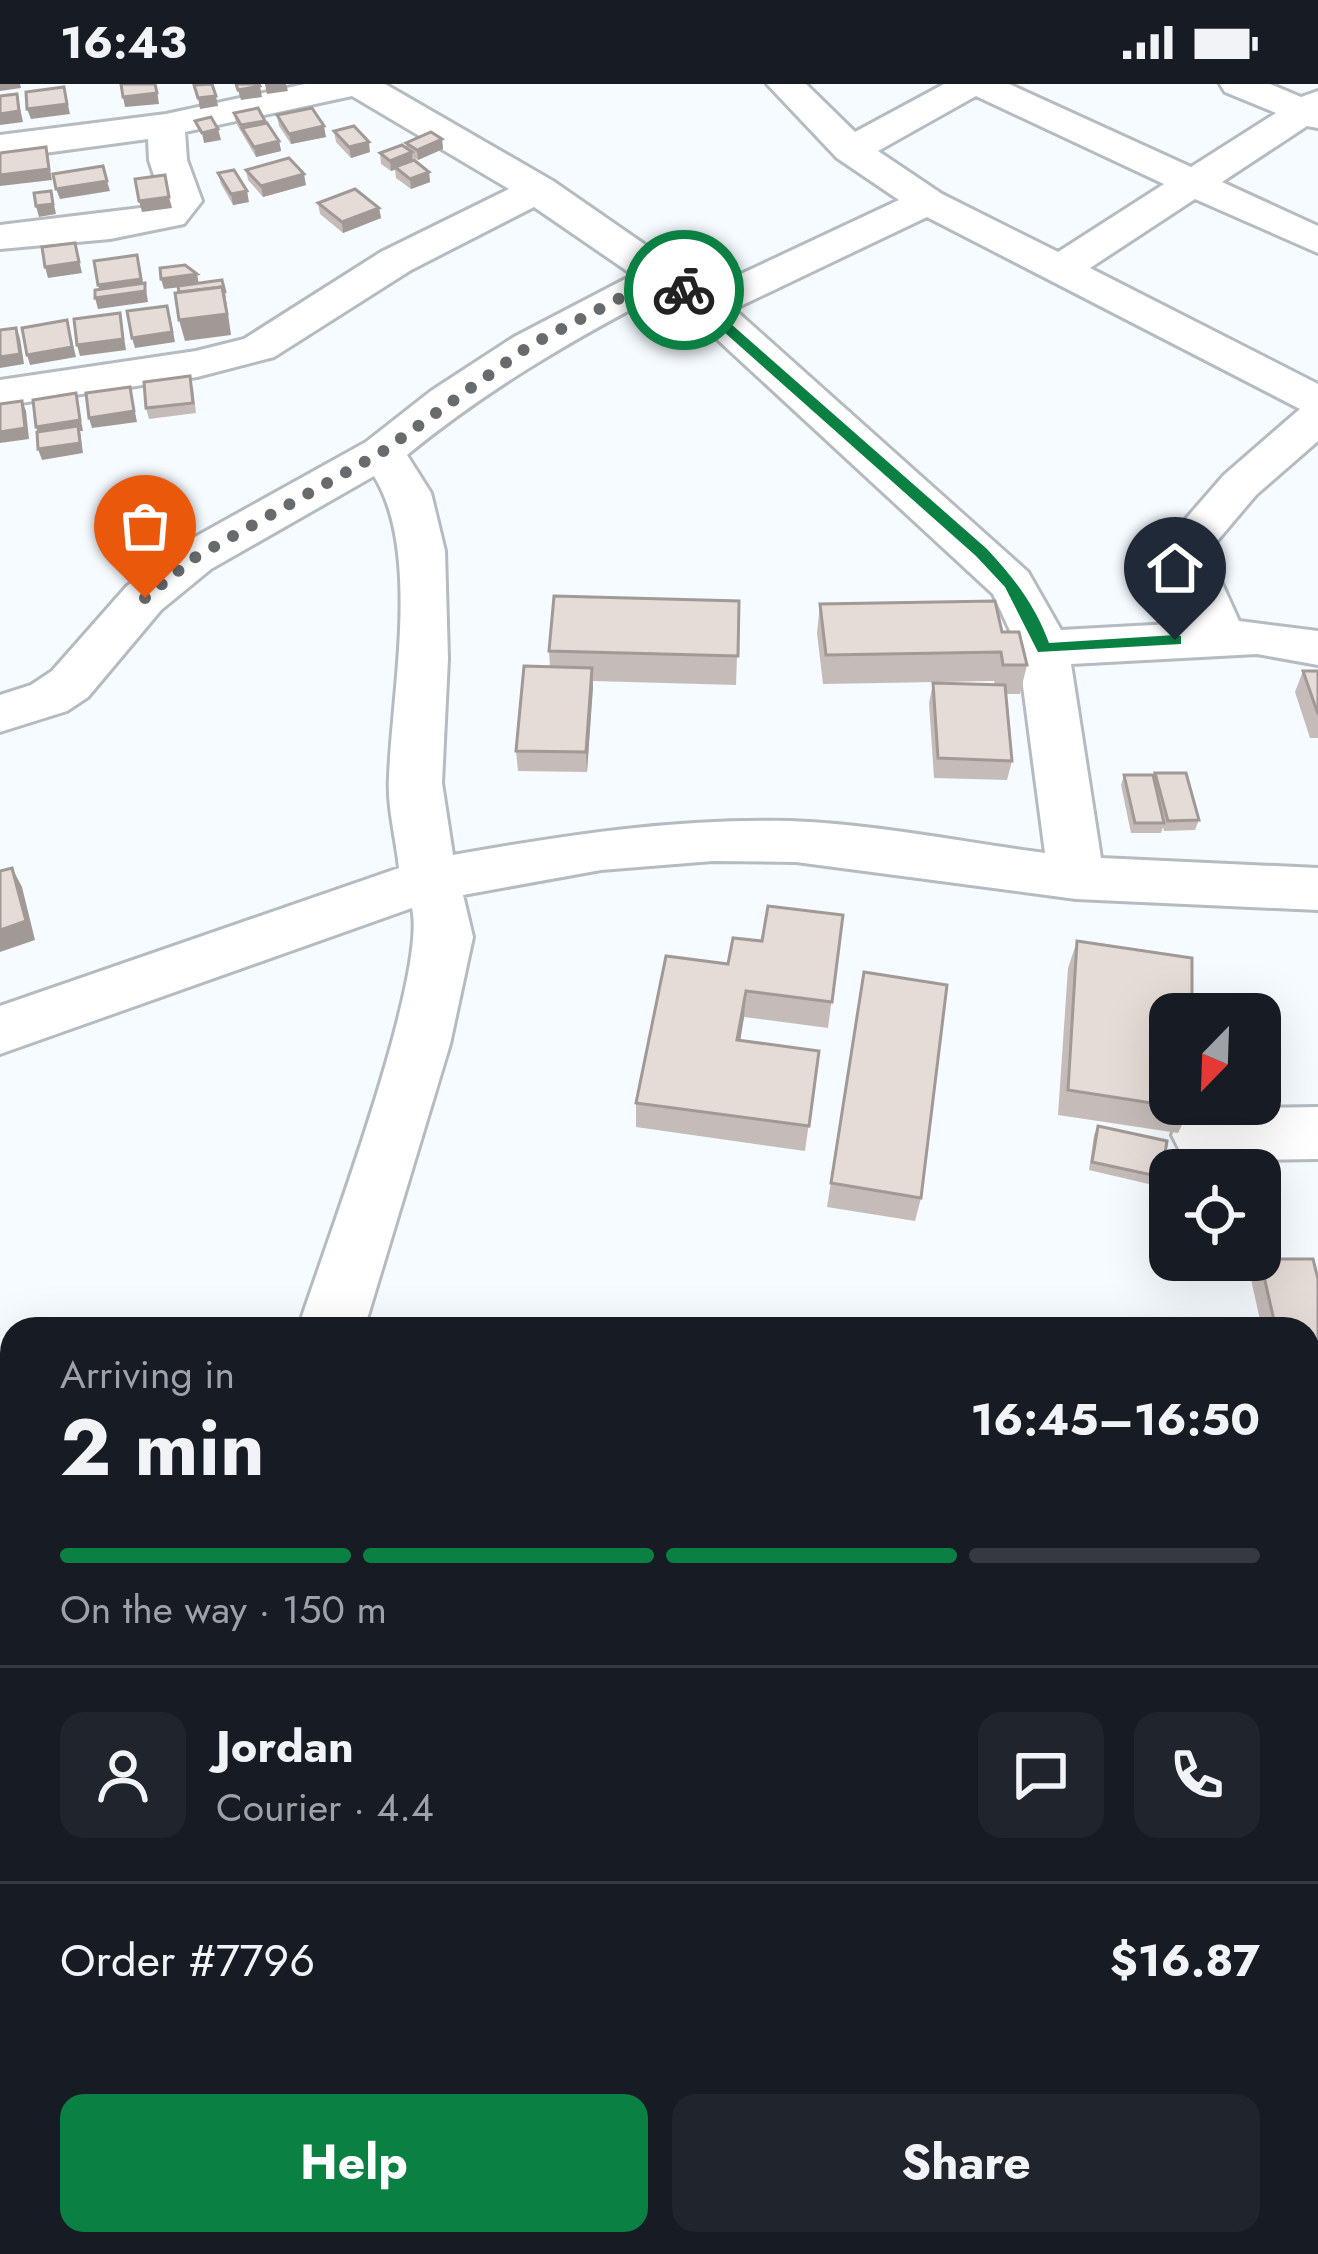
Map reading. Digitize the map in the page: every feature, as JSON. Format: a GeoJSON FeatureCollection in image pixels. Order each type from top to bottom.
{"type":"FeatureCollection","features":[{"type":"Feature","properties":{"kind":"street"},"geometry":{"type":"LineString","coordinates":[[0,147],[166,125],[358,84],[539,189],[706,306],[1010,583],[1031,615],[1043,648],[1076,878]]}},
{"type":"Feature","properties":{"kind":"street"},"geometry":{"type":"LineString","coordinates":[[784,84],[851,150],[928,202],[1318,401]]}},
{"type":"Feature","properties":{"kind":"street"},"geometry":{"type":"LineString","coordinates":[[851,150],[975,84],[1318,242]]}},
{"type":"Feature","properties":{"kind":"street"},"geometry":{"type":"LineString","coordinates":[[1238,84],[1313,110]]}},
{"type":"Feature","properties":{"kind":"street"},"geometry":{"type":"LineString","coordinates":[[1064,268],[1313,110]]}},
{"type":"Feature","properties":{"kind":"street"},"geometry":{"type":"LineString","coordinates":[[0,237],[170,216],[182,201],[168,160],[166,125]]}},
{"type":"Feature","properties":{"kind":"street"},"geometry":{"type":"LineString","coordinates":[[0,393],[197,364],[259,348],[396,261],[539,189]]}},
{"type":"Feature","properties":{"kind":"street"},"geometry":{"type":"LineString","coordinates":[[706,306],[928,202]]}},
{"type":"Feature","properties":{"kind":"street"},"geometry":{"type":"LineString","coordinates":[[0,713],[49,698],[70,685],[145,598],[194,558],[382,452],[529,346],[664,275]]}},
{"type":"Feature","properties":{"kind":"street"},"geometry":{"type":"LineString","coordinates":[[1219,637],[1208,598],[1186,557],[1188,544],[1240,485],[1318,417]]}},
{"type":"Feature","properties":{"kind":"street"},"geometry":{"type":"LineString","coordinates":[[335,1317],[439,975],[443,925],[429,880],[415,783],[423,659],[421,551],[408,493],[382,452]]}},
{"type":"Feature","properties":{"kind":"street"},"geometry":{"type":"LineString","coordinates":[[1043,648],[1219,637],[1257,637],[1318,648]]}},
{"type":"Feature","properties":{"kind":"street"},"geometry":{"type":"LineString","coordinates":[[0,1030],[429,880],[601,849],[713,841],[796,842],[1076,878],[1318,889]]}},
{"type":"Feature","properties":{"kind":"street"},"geometry":{"type":"LineString","coordinates":[[1203,1136],[1318,1133]]}},
{"type":"Feature","properties":{"kind":"building"},"geometry":{"type":"Polygon","coordinates":[[[121,84],[155,84],[157,93],[123,97],[121,84]]]}},
{"type":"Feature","properties":{"kind":"building"},"geometry":{"type":"Polygon","coordinates":[[[212,84],[216,96],[198,98],[194,85],[212,84]]]}},
{"type":"Feature","properties":{"kind":"building"},"geometry":{"type":"Polygon","coordinates":[[[236,84],[259,84],[260,86],[238,90],[236,84]]]}},
{"type":"Feature","properties":{"kind":"building"},"geometry":{"type":"Polygon","coordinates":[[[64,87],[67,104],[27,109],[26,92],[64,87]]]}},
{"type":"Feature","properties":{"kind":"building"},"geometry":{"type":"Polygon","coordinates":[[[17,94],[19,111],[0,114],[0,96],[17,94]]]}},
{"type":"Feature","properties":{"kind":"building"},"geometry":{"type":"Polygon","coordinates":[[[258,108],[265,121],[241,125],[234,113],[258,108]]]}},
{"type":"Feature","properties":{"kind":"building"},"geometry":{"type":"Polygon","coordinates":[[[312,108],[324,126],[289,134],[277,115],[312,108]]]}},
{"type":"Feature","properties":{"kind":"building"},"geometry":{"type":"Polygon","coordinates":[[[211,117],[218,129],[202,133],[195,121],[211,117]]]}},
{"type":"Feature","properties":{"kind":"building"},"geometry":{"type":"Polygon","coordinates":[[[267,123],[279,141],[254,147],[242,128],[267,123]]]}},
{"type":"Feature","properties":{"kind":"building"},"geometry":{"type":"Polygon","coordinates":[[[354,126],[369,142],[349,147],[334,131],[354,126]]]}},
{"type":"Feature","properties":{"kind":"building"},"geometry":{"type":"Polygon","coordinates":[[[431,132],[442,139],[417,150],[406,143],[431,132]]]}},
{"type":"Feature","properties":{"kind":"building"},"geometry":{"type":"Polygon","coordinates":[[[402,145],[412,152],[390,161],[380,153],[402,145]]]}},
{"type":"Feature","properties":{"kind":"building"},"geometry":{"type":"Polygon","coordinates":[[[46,147],[49,169],[0,175],[0,153],[46,147]]]}},
{"type":"Feature","properties":{"kind":"building"},"geometry":{"type":"Polygon","coordinates":[[[289,158],[304,174],[261,186],[246,170],[289,158]]]}},
{"type":"Feature","properties":{"kind":"building"},"geometry":{"type":"Polygon","coordinates":[[[414,160],[429,172],[410,179],[395,167],[414,160]]]}},
{"type":"Feature","properties":{"kind":"building"},"geometry":{"type":"Polygon","coordinates":[[[103,166],[107,181],[56,189],[53,174],[103,166]]]}},
{"type":"Feature","properties":{"kind":"building"},"geometry":{"type":"Polygon","coordinates":[[[234,170],[247,191],[231,194],[218,173],[234,170]]]}},
{"type":"Feature","properties":{"kind":"building"},"geometry":{"type":"Polygon","coordinates":[[[165,175],[169,197],[139,201],[135,179],[165,175]]]}},
{"type":"Feature","properties":{"kind":"building"},"geometry":{"type":"Polygon","coordinates":[[[355,189],[379,208],[342,222],[318,203],[355,189]]]}},
{"type":"Feature","properties":{"kind":"building"},"geometry":{"type":"Polygon","coordinates":[[[51,191],[53,204],[36,206],[34,193],[51,191]]]}},
{"type":"Feature","properties":{"kind":"building"},"geometry":{"type":"Polygon","coordinates":[[[75,243],[79,262],[45,267],[42,247],[75,243]]]}},
{"type":"Feature","properties":{"kind":"building"},"geometry":{"type":"Polygon","coordinates":[[[137,255],[141,279],[98,285],[94,261],[137,255]]]}},
{"type":"Feature","properties":{"kind":"building"},"geometry":{"type":"Polygon","coordinates":[[[185,265],[197,274],[161,279],[160,268],[185,265]]]}},
{"type":"Feature","properties":{"kind":"building"},"geometry":{"type":"Polygon","coordinates":[[[222,280],[223,293],[222,287],[179,292],[178,286],[222,280]]]}},
{"type":"Feature","properties":{"kind":"building"},"geometry":{"type":"Polygon","coordinates":[[[145,283],[145,291],[95,298],[95,290],[145,283]]]}},
{"type":"Feature","properties":{"kind":"building"},"geometry":{"type":"Polygon","coordinates":[[[222,287],[227,314],[179,320],[175,293],[222,287]]]}},
{"type":"Feature","properties":{"kind":"building"},"geometry":{"type":"Polygon","coordinates":[[[167,306],[172,332],[132,338],[127,311],[167,306]]]}},
{"type":"Feature","properties":{"kind":"building"},"geometry":{"type":"Polygon","coordinates":[[[120,313],[123,339],[77,345],[74,319],[120,313]]]}},
{"type":"Feature","properties":{"kind":"building"},"geometry":{"type":"Polygon","coordinates":[[[67,320],[72,347],[27,355],[22,328],[67,320]]]}},
{"type":"Feature","properties":{"kind":"building"},"geometry":{"type":"Polygon","coordinates":[[[16,328],[20,354],[0,357],[0,330],[16,328]]]}},
{"type":"Feature","properties":{"kind":"building"},"geometry":{"type":"Polygon","coordinates":[[[190,376],[193,403],[146,408],[144,382],[190,376]]]}},
{"type":"Feature","properties":{"kind":"building"},"geometry":{"type":"Polygon","coordinates":[[[130,387],[134,411],[89,418],[86,393],[130,387]]]}},
{"type":"Feature","properties":{"kind":"building"},"geometry":{"type":"Polygon","coordinates":[[[76,393],[80,420],[36,427],[33,400],[76,393]]]}},
{"type":"Feature","properties":{"kind":"building"},"geometry":{"type":"Polygon","coordinates":[[[22,401],[25,428],[0,432],[0,404],[22,401]]]}},
{"type":"Feature","properties":{"kind":"building"},"geometry":{"type":"Polygon","coordinates":[[[78,426],[80,443],[38,449],[37,432],[78,426]]]}},
{"type":"Feature","properties":{"kind":"building"},"geometry":{"type":"Polygon","coordinates":[[[554,596],[739,601],[738,656],[549,651],[554,596]]]}},
{"type":"Feature","properties":{"kind":"building"},"geometry":{"type":"Polygon","coordinates":[[[995,601],[1002,632],[1019,632],[1027,665],[1003,665],[1001,652],[826,655],[820,604],[995,601]]]}},
{"type":"Feature","properties":{"kind":"building"},"geometry":{"type":"Polygon","coordinates":[[[524,666],[592,668],[586,752],[516,751],[524,666]]]}},
{"type":"Feature","properties":{"kind":"building"},"geometry":{"type":"Polygon","coordinates":[[[1303,671],[1318,671],[1318,714],[1303,671]]]}},
{"type":"Feature","properties":{"kind":"building"},"geometry":{"type":"Polygon","coordinates":[[[933,683],[1005,685],[1012,761],[938,758],[933,683]]]}},
{"type":"Feature","properties":{"kind":"building"},"geometry":{"type":"Polygon","coordinates":[[[1155,773],[1186,773],[1199,820],[1168,821],[1155,773]]]}},
{"type":"Feature","properties":{"kind":"building"},"geometry":{"type":"Polygon","coordinates":[[[1124,775],[1153,775],[1164,823],[1135,823],[1124,775]]]}},
{"type":"Feature","properties":{"kind":"building"},"geometry":{"type":"Polygon","coordinates":[[[12,868],[26,921],[0,930],[0,871],[12,868]]]}},
{"type":"Feature","properties":{"kind":"building"},"geometry":{"type":"Polygon","coordinates":[[[768,906],[843,915],[832,1002],[746,991],[737,1040],[819,1051],[809,1126],[636,1103],[666,956],[728,964],[733,938],[762,941],[768,906]]]}},
{"type":"Feature","properties":{"kind":"building"},"geometry":{"type":"Polygon","coordinates":[[[1077,941],[1192,958],[1192,993],[1149,993],[1149,1103],[1068,1090],[1077,941]]]}},
{"type":"Feature","properties":{"kind":"building"},"geometry":{"type":"Polygon","coordinates":[[[864,972],[947,985],[921,1198],[831,1183],[864,972]]]}},
{"type":"Feature","properties":{"kind":"building"},"geometry":{"type":"Polygon","coordinates":[[[1098,1126],[1167,1141],[1166,1149],[1149,1149],[1149,1174],[1092,1162],[1098,1126]]]}},
{"type":"Feature","properties":{"kind":"building"},"geometry":{"type":"Polygon","coordinates":[[[1281,1259],[1313,1259],[1318,1317],[1273,1317],[1265,1281],[1281,1281],[1281,1259]]]}},
{"type":"Feature","properties":{"kind":"way so far"},"geometry":{"type":"LineString","coordinates":[[145,598],[194,558],[382,452],[447,400],[529,346],[664,275],[684,290]]}},
{"type":"Feature","properties":{"kind":"route"},"geometry":{"type":"LineString","coordinates":[[684,290],[981,553],[1010,583],[1031,615],[1043,648],[1175,640]]}}]}
